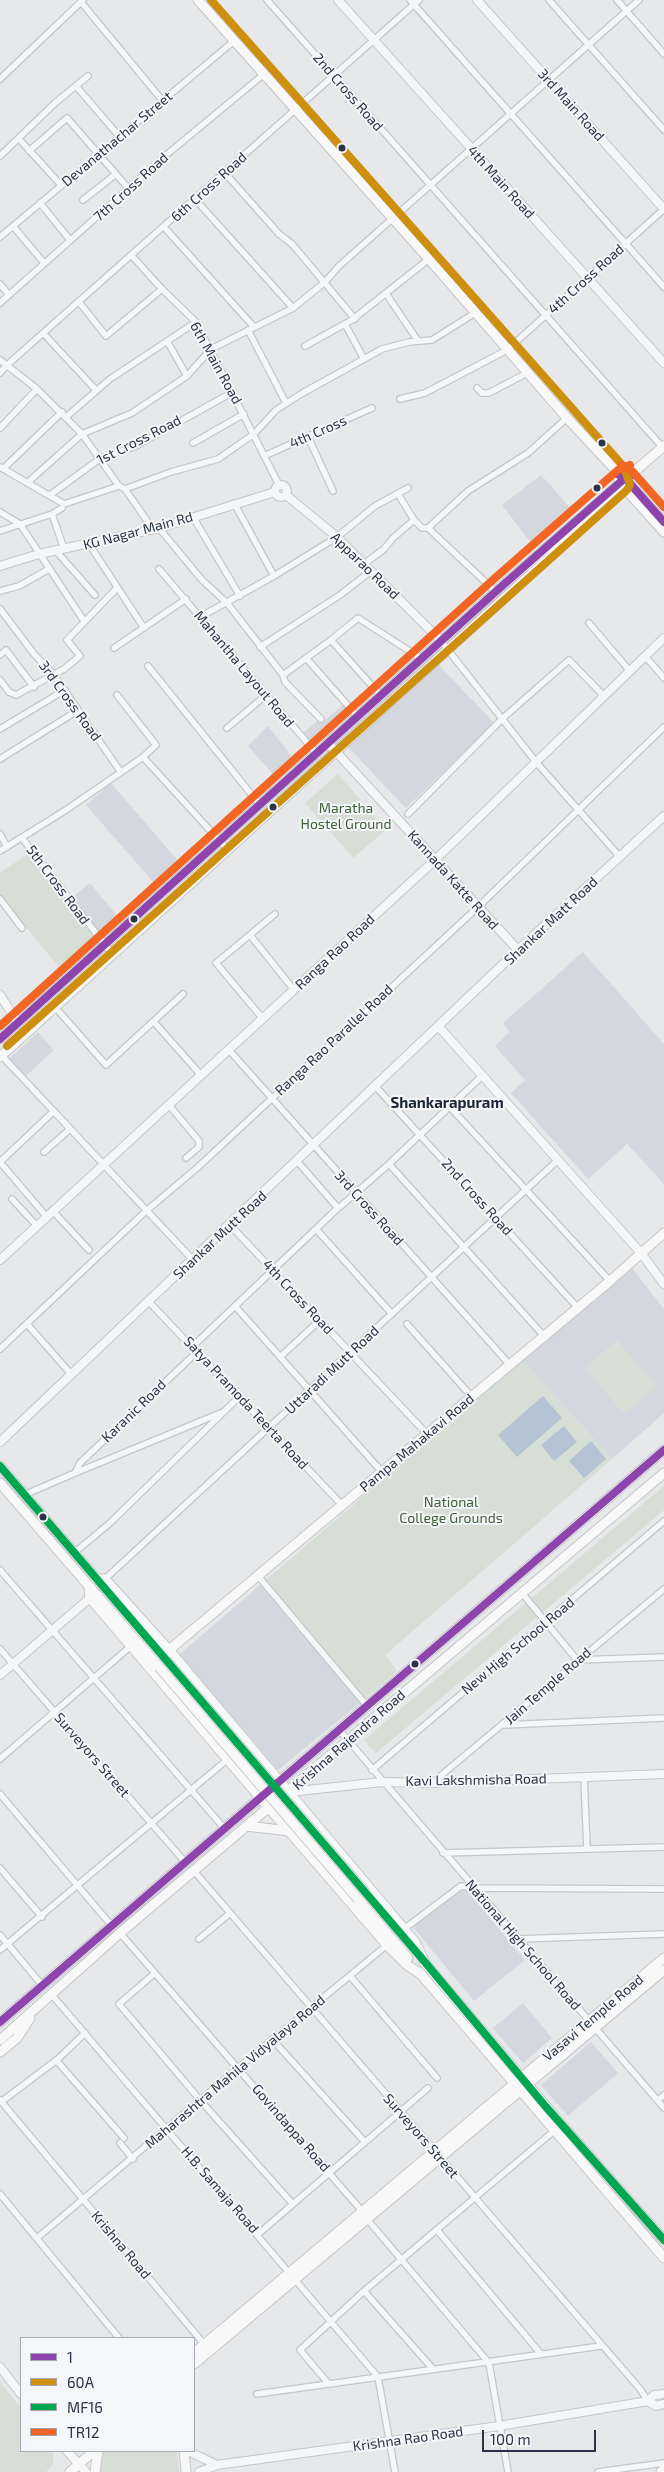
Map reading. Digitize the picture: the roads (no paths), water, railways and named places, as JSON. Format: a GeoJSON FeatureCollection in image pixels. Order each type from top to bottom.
{"type":"FeatureCollection","features":[{"type":"Feature","properties":{"kind":"main road"},"geometry":{"type":"LineString","coordinates":[[198,0],[429,259],[623,481],[664,532]]}},
{"type":"Feature","properties":{"kind":"main road"},"geometry":{"type":"LineString","coordinates":[[0,1039],[380,696],[422,659],[444,645],[496,592],[663,448]]}},
{"type":"Feature","properties":{"kind":"main road"},"geometry":{"type":"LineString","coordinates":[[623,481],[664,522]]}},
{"type":"Feature","properties":{"kind":"main road"},"geometry":{"type":"LineString","coordinates":[[1,1056],[228,850],[444,645],[623,481]]}},
{"type":"Feature","properties":{"kind":"main road","name":"Pampa Mahakavi Road"},"geometry":{"type":"LineString","coordinates":[[169,1650],[578,1308],[664,1233]]}},
{"type":"Feature","properties":{"kind":"main road"},"geometry":{"type":"LineString","coordinates":[[0,2022],[260,1797],[368,1707],[664,1450]]}},
{"type":"Feature","properties":{"kind":"main road"},"geometry":{"type":"LineString","coordinates":[[0,1466],[74,1554],[101,1579],[169,1650],[404,1929],[420,1950],[426,1965]]}},
{"type":"Feature","properties":{"kind":"main road","name":"Krishna Rajendra Road"},"geometry":{"type":"LineString","coordinates":[[0,2040],[120,1933],[664,1473]]}},
{"type":"Feature","properties":{"kind":"main road"},"geometry":{"type":"LineString","coordinates":[[0,1483],[89,1588],[162,1663],[366,1893],[524,2081],[664,2240]]}},
{"type":"Feature","properties":{"kind":"main road"},"geometry":{"type":"LineString","coordinates":[[101,1579],[162,1663],[516,2088],[664,2258]]}},
{"type":"Feature","properties":{"kind":"main road"},"geometry":{"type":"LineString","coordinates":[[89,1588],[90,1598],[269,1808],[387,1945],[407,1965],[422,1975]]}},
{"type":"Feature","properties":{"kind":"main road"},"geometry":{"type":"LineString","coordinates":[[246,1826],[290,1832]]}},
{"type":"Feature","properties":{"kind":"main road","name":"Vasavi Temple Road"},"geometry":{"type":"LineString","coordinates":[[293,2276],[592,2024],[658,1971],[664,1958]]}},
{"type":"Feature","properties":{"kind":"main road"},"geometry":{"type":"LineString","coordinates":[[0,2015],[20,2004]]}},
{"type":"Feature","properties":{"kind":"main road"},"geometry":{"type":"LineString","coordinates":[[0,2052],[17,2038],[36,2009]]}},
{"type":"Feature","properties":{"kind":"main road"},"geometry":{"type":"LineString","coordinates":[[195,2352],[293,2276]]}},
{"type":"Feature","properties":{"kind":"main road"},"geometry":{"type":"LineString","coordinates":[[195,2363],[293,2276]]}},
{"type":"Feature","properties":{"kind":"main road"},"geometry":{"type":"LineString","coordinates":[[63,2472],[70,2472],[95,2452]]}},
{"type":"Feature","properties":{"kind":"main road"},"geometry":{"type":"LineString","coordinates":[[95,2472],[96,2452]]}},
{"type":"Feature","properties":{"kind":"main road"},"geometry":{"type":"LineString","coordinates":[[184,2452],[186,2472]]}},
{"type":"Feature","properties":{"kind":"main road"},"geometry":{"type":"LineString","coordinates":[[661,2472],[664,2469]]}},
{"type":"Feature","properties":{"kind":"street","name":"2nd Cross Road"},"geometry":{"type":"LineString","coordinates":[[266,0],[663,448]]}},
{"type":"Feature","properties":{"kind":"street","name":"4th Main Road"},"geometry":{"type":"LineString","coordinates":[[338,0],[664,363]]}},
{"type":"Feature","properties":{"kind":"street","name":"3rd Main Road"},"geometry":{"type":"LineString","coordinates":[[477,0],[664,209]]}},
{"type":"Feature","properties":{"kind":"street"},"geometry":{"type":"LineString","coordinates":[[549,0],[664,130]]}},
{"type":"Feature","properties":{"kind":"street"},"geometry":{"type":"LineString","coordinates":[[617,0],[664,54]]}},
{"type":"Feature","properties":{"kind":"street"},"geometry":{"type":"LineString","coordinates":[[27,483],[82,434],[132,413],[187,376],[211,350],[293,308],[639,0]]}},
{"type":"Feature","properties":{"kind":"street"},"geometry":{"type":"LineString","coordinates":[[0,79],[82,1],[162,100]]}},
{"type":"Feature","properties":{"kind":"street","name":"6th Cross Road"},"geometry":{"type":"LineString","coordinates":[[0,373],[334,76],[414,1]]}},
{"type":"Feature","properties":{"kind":"street"},"geometry":{"type":"LineString","coordinates":[[414,1],[510,114],[664,287]]}},
{"type":"Feature","properties":{"kind":"street","name":"Devanathachar Street"},"geometry":{"type":"LineString","coordinates":[[0,237],[234,41]]}},
{"type":"Feature","properties":{"kind":"street","name":"7th Cross Road"},"geometry":{"type":"LineString","coordinates":[[0,303],[166,156],[264,74]]}},
{"type":"Feature","properties":{"kind":"street"},"geometry":{"type":"LineString","coordinates":[[0,156],[55,103],[88,76]]}},
{"type":"Feature","properties":{"kind":"street"},"geometry":{"type":"LineString","coordinates":[[76,86],[119,136]]}},
{"type":"Feature","properties":{"kind":"street"},"geometry":{"type":"LineString","coordinates":[[29,150],[67,118],[129,189]]}},
{"type":"Feature","properties":{"kind":"street"},"geometry":{"type":"LineString","coordinates":[[19,139],[61,185]]}},
{"type":"Feature","properties":{"kind":"street"},"geometry":{"type":"LineString","coordinates":[[225,173],[355,319]]}},
{"type":"Feature","properties":{"kind":"street"},"geometry":{"type":"LineString","coordinates":[[83,200],[116,174]]}},
{"type":"Feature","properties":{"kind":"street"},"geometry":{"type":"LineString","coordinates":[[195,199],[293,308]]}},
{"type":"Feature","properties":{"kind":"street"},"geometry":{"type":"LineString","coordinates":[[40,203],[70,240]]}},
{"type":"Feature","properties":{"kind":"street","name":"4th Cross Road"},"geometry":{"type":"LineString","coordinates":[[400,399],[425,393],[507,350],[664,209]]}},
{"type":"Feature","properties":{"kind":"street"},"geometry":{"type":"LineString","coordinates":[[13,226],[44,263]]}},
{"type":"Feature","properties":{"kind":"street"},"geometry":{"type":"LineString","coordinates":[[164,228],[251,328],[286,403]]}},
{"type":"Feature","properties":{"kind":"street","name":"6th Main Road"},"geometry":{"type":"LineString","coordinates":[[132,256],[196,322],[254,434],[277,488]]}},
{"type":"Feature","properties":{"kind":"street"},"geometry":{"type":"LineString","coordinates":[[305,346],[355,319],[387,295],[429,259]]}},
{"type":"Feature","properties":{"kind":"street"},"geometry":{"type":"LineString","coordinates":[[0,284],[9,295]]}},
{"type":"Feature","properties":{"kind":"street"},"geometry":{"type":"LineString","coordinates":[[79,302],[106,336],[162,289]]}},
{"type":"Feature","properties":{"kind":"street"},"geometry":{"type":"LineString","coordinates":[[387,295],[418,341]]}},
{"type":"Feature","properties":{"kind":"street"},"geometry":{"type":"LineString","coordinates":[[196,322],[96,390],[2,468],[64,504],[218,459],[254,434],[276,410],[286,403],[382,349],[432,340],[475,313]]}},
{"type":"Feature","properties":{"kind":"street"},"geometry":{"type":"LineString","coordinates":[[345,324],[364,359]]}},
{"type":"Feature","properties":{"kind":"street"},"geometry":{"type":"LineString","coordinates":[[43,333],[96,390]]}},
{"type":"Feature","properties":{"kind":"street"},"geometry":{"type":"LineString","coordinates":[[167,341],[187,376]]}},
{"type":"Feature","properties":{"kind":"street"},"geometry":{"type":"LineString","coordinates":[[0,360],[37,389],[82,434],[155,528],[202,580],[227,603],[283,675],[285,682],[321,719]]}},
{"type":"Feature","properties":{"kind":"street"},"geometry":{"type":"LineString","coordinates":[[477,388],[482,393],[489,392],[527,373]]}},
{"type":"Feature","properties":{"kind":"street"},"geometry":{"type":"LineString","coordinates":[[0,428],[37,389]]}},
{"type":"Feature","properties":{"kind":"street","name":"1st Cross Road"},"geometry":{"type":"LineString","coordinates":[[50,496],[101,458],[136,446],[233,392]]}},
{"type":"Feature","properties":{"kind":"street","name":"4th Cross"},"geometry":{"type":"LineString","coordinates":[[264,456],[372,408]]}},
{"type":"Feature","properties":{"kind":"street"},"geometry":{"type":"LineString","coordinates":[[193,443],[244,414]]}},
{"type":"Feature","properties":{"kind":"street"},"geometry":{"type":"LineString","coordinates":[[398,494],[414,520],[422,528],[428,528],[468,491],[528,453],[567,418]]}},
{"type":"Feature","properties":{"kind":"street"},"geometry":{"type":"LineString","coordinates":[[308,437],[333,491]]}},
{"type":"Feature","properties":{"kind":"street","name":"Apparao Road"},"geometry":{"type":"LineString","coordinates":[[277,488],[279,497],[286,495],[336,536],[444,645]]}},
{"type":"Feature","properties":{"kind":"street","name":"KG Nagar Main Rd"},"geometry":{"type":"LineString","coordinates":[[0,566],[39,554],[155,528],[277,488]]}},
{"type":"Feature","properties":{"kind":"street"},"geometry":{"type":"LineString","coordinates":[[200,617],[274,576],[336,536],[375,506],[408,488]]}},
{"type":"Feature","properties":{"kind":"street"},"geometry":{"type":"LineString","coordinates":[[234,503],[274,576]]}},
{"type":"Feature","properties":{"kind":"street"},"geometry":{"type":"LineString","coordinates":[[0,531],[52,514],[62,508]]}},
{"type":"Feature","properties":{"kind":"street"},"geometry":{"type":"LineString","coordinates":[[0,512],[20,524],[84,621]]}},
{"type":"Feature","properties":{"kind":"street"},"geometry":{"type":"LineString","coordinates":[[52,514],[60,550],[96,595]]}},
{"type":"Feature","properties":{"kind":"street"},"geometry":{"type":"LineString","coordinates":[[193,517],[240,596]]}},
{"type":"Feature","properties":{"kind":"street"},"geometry":{"type":"LineString","coordinates":[[363,565],[384,549],[393,538],[414,520]]}},
{"type":"Feature","properties":{"kind":"street"},"geometry":{"type":"LineString","coordinates":[[428,528],[496,592]]}},
{"type":"Feature","properties":{"kind":"street"},"geometry":{"type":"LineString","coordinates":[[89,544],[144,628]]}},
{"type":"Feature","properties":{"kind":"street"},"geometry":{"type":"LineString","coordinates":[[0,591],[19,586],[49,569]]}},
{"type":"Feature","properties":{"kind":"street","name":"Mahantha Layout Road"},"geometry":{"type":"LineString","coordinates":[[159,569],[316,753]]}},
{"type":"Feature","properties":{"kind":"street"},"geometry":{"type":"LineString","coordinates":[[260,647],[340,595],[371,571]]}},
{"type":"Feature","properties":{"kind":"street"},"geometry":{"type":"LineString","coordinates":[[0,680],[9,692],[16,695],[34,687],[80,656],[67,640],[84,621],[101,607],[117,588]]}},
{"type":"Feature","properties":{"kind":"street"},"geometry":{"type":"LineString","coordinates":[[114,648],[186,599]]}},
{"type":"Feature","properties":{"kind":"street","name":"3rd Cross Road"},"geometry":{"type":"LineString","coordinates":[[0,608],[34,654],[54,674],[77,711],[120,771]]}},
{"type":"Feature","properties":{"kind":"street"},"geometry":{"type":"LineString","coordinates":[[283,675],[358,618],[422,659]]}},
{"type":"Feature","properties":{"kind":"street"},"geometry":{"type":"LineString","coordinates":[[589,623],[629,670]]}},
{"type":"Feature","properties":{"kind":"street","name":"Ranga Rao Road"},"geometry":{"type":"LineString","coordinates":[[0,1260],[200,1074],[229,1050],[435,860],[603,695],[664,638]]}},
{"type":"Feature","properties":{"kind":"street"},"geometry":{"type":"LineString","coordinates":[[330,640],[380,696]]}},
{"type":"Feature","properties":{"kind":"street"},"geometry":{"type":"LineString","coordinates":[[444,645],[536,762],[620,858]]}},
{"type":"Feature","properties":{"kind":"street"},"geometry":{"type":"LineString","coordinates":[[0,655],[6,650],[34,687]]}},
{"type":"Feature","properties":{"kind":"street"},"geometry":{"type":"LineString","coordinates":[[645,656],[664,678]]}},
{"type":"Feature","properties":{"kind":"street"},"geometry":{"type":"LineString","coordinates":[[306,658],[358,717]]}},
{"type":"Feature","properties":{"kind":"street"},"geometry":{"type":"LineString","coordinates":[[408,814],[503,718],[569,660],[603,695]]}},
{"type":"Feature","properties":{"kind":"street"},"geometry":{"type":"LineString","coordinates":[[148,666],[260,805]]}},
{"type":"Feature","properties":{"kind":"street"},"geometry":{"type":"LineString","coordinates":[[0,729],[65,690]]}},
{"type":"Feature","properties":{"kind":"street"},"geometry":{"type":"LineString","coordinates":[[0,851],[143,757],[156,745],[117,695]]}},
{"type":"Feature","properties":{"kind":"street"},"geometry":{"type":"LineString","coordinates":[[227,728],[266,695]]}},
{"type":"Feature","properties":{"kind":"street"},"geometry":{"type":"LineString","coordinates":[[0,759],[77,711]]}},
{"type":"Feature","properties":{"kind":"street","name":"Ranga Rao Parallel Road"},"geometry":{"type":"LineString","coordinates":[[0,1349],[146,1211],[197,1168],[478,907],[664,727]]}},
{"type":"Feature","properties":{"kind":"street","name":"Kannada Katte Road"},"geometry":{"type":"LineString","coordinates":[[328,743],[518,950]]}},
{"type":"Feature","properties":{"kind":"street"},"geometry":{"type":"LineString","coordinates":[[143,757],[228,850]]}},
{"type":"Feature","properties":{"kind":"street","name":"Shankar Matt Road"},"geometry":{"type":"LineString","coordinates":[[439,1027],[518,950],[664,816]]}},
{"type":"Feature","properties":{"kind":"street","name":"5th Cross Road"},"geometry":{"type":"LineString","coordinates":[[0,834],[7,847]]}},
{"type":"Feature","properties":{"kind":"street","name":"5th Cross Road"},"geometry":{"type":"LineString","coordinates":[[22,838],[113,955]]}},
{"type":"Feature","properties":{"kind":"street"},"geometry":{"type":"LineString","coordinates":[[0,900],[22,928]]}},
{"type":"Feature","properties":{"kind":"street"},"geometry":{"type":"LineString","coordinates":[[263,1019],[216,963],[275,914]]}},
{"type":"Feature","properties":{"kind":"street"},"geometry":{"type":"LineString","coordinates":[[250,934],[294,990]]}},
{"type":"Feature","properties":{"kind":"street"},"geometry":{"type":"LineString","coordinates":[[56,1007],[106,1065],[183,994]]}},
{"type":"Feature","properties":{"kind":"street"},"geometry":{"type":"LineString","coordinates":[[0,995],[18,1023]]}},
{"type":"Feature","properties":{"kind":"street"},"geometry":{"type":"LineString","coordinates":[[154,1022],[200,1074]]}},
{"type":"Feature","properties":{"kind":"street"},"geometry":{"type":"LineString","coordinates":[[439,1027],[641,1253],[664,1284]]}},
{"type":"Feature","properties":{"kind":"street","name":"Shankar Mutt Road"},"geometry":{"type":"LineString","coordinates":[[0,1442],[439,1027]]}},
{"type":"Feature","properties":{"kind":"street","name":"3rd Cross Road"},"geometry":{"type":"LineString","coordinates":[[229,1050],[510,1365]]}},
{"type":"Feature","properties":{"kind":"street"},"geometry":{"type":"LineString","coordinates":[[1,1056],[192,1260]]}},
{"type":"Feature","properties":{"kind":"street"},"geometry":{"type":"LineString","coordinates":[[192,1347],[316,1229],[390,1164],[419,1134],[482,1076]]}},
{"type":"Feature","properties":{"kind":"street","name":"2nd Cross Road"},"geometry":{"type":"LineString","coordinates":[[376,1087],[578,1308]]}},
{"type":"Feature","properties":{"kind":"street"},"geometry":{"type":"LineString","coordinates":[[168,1104],[199,1141],[199,1147],[186,1158]]}},
{"type":"Feature","properties":{"kind":"street"},"geometry":{"type":"LineString","coordinates":[[449,1106],[610,1281]]}},
{"type":"Feature","properties":{"kind":"street"},"geometry":{"type":"LineString","coordinates":[[54,1111],[0,1162],[49,1213],[89,1250]]}},
{"type":"Feature","properties":{"kind":"street"},"geometry":{"type":"LineString","coordinates":[[44,1152],[70,1129]]}},
{"type":"Feature","properties":{"kind":"street","name":"Uttaradi Mutt Road"},"geometry":{"type":"LineString","coordinates":[[101,1579],[269,1428],[558,1160]]}},
{"type":"Feature","properties":{"kind":"street"},"geometry":{"type":"LineString","coordinates":[[297,1161],[340,1207]]}},
{"type":"Feature","properties":{"kind":"street"},"geometry":{"type":"LineString","coordinates":[[390,1164],[544,1336]]}},
{"type":"Feature","properties":{"kind":"street"},"geometry":{"type":"LineString","coordinates":[[12,1199],[36,1225]]}},
{"type":"Feature","properties":{"kind":"street","name":"4th Cross Road"},"geometry":{"type":"LineString","coordinates":[[230,1225],[427,1434]]}},
{"type":"Feature","properties":{"kind":"street"},"geometry":{"type":"LineString","coordinates":[[316,1229],[392,1314]]}},
{"type":"Feature","properties":{"kind":"street","name":"Satya Pramoda Teerta Road"},"geometry":{"type":"LineString","coordinates":[[149,1302],[342,1505]]}},
{"type":"Feature","properties":{"kind":"street"},"geometry":{"type":"LineString","coordinates":[[235,1306],[382,1472]]}},
{"type":"Feature","properties":{"kind":"street"},"geometry":{"type":"LineString","coordinates":[[280,1357],[320,1320]]}},
{"type":"Feature","properties":{"kind":"street"},"geometry":{"type":"LineString","coordinates":[[27,1324],[71,1374]]}},
{"type":"Feature","properties":{"kind":"street"},"geometry":{"type":"LineString","coordinates":[[407,1324],[472,1397]]}},
{"type":"Feature","properties":{"kind":"street","name":"Karanic Road"},"geometry":{"type":"LineString","coordinates":[[75,1473],[80,1464],[197,1352]]}},
{"type":"Feature","properties":{"kind":"street"},"geometry":{"type":"LineString","coordinates":[[74,1554],[110,1523],[239,1397]]}},
{"type":"Feature","properties":{"kind":"street","name":"Karanic Road"},"geometry":{"type":"LineString","coordinates":[[24,1495],[223,1412]]}},
{"type":"Feature","properties":{"kind":"street","name":"New High School Road"},"geometry":{"type":"LineString","coordinates":[[372,1770],[664,1521]]}},
{"type":"Feature","properties":{"kind":"street"},"geometry":{"type":"LineString","coordinates":[[0,1570],[224,1828]]}},
{"type":"Feature","properties":{"kind":"street"},"geometry":{"type":"LineString","coordinates":[[258,1576],[368,1707]]}},
{"type":"Feature","properties":{"kind":"street","name":"Jain Temple Road"},"geometry":{"type":"LineString","coordinates":[[432,1783],[504,1725],[577,1660],[628,1621],[664,1589]]}},
{"type":"Feature","properties":{"kind":"street"},"geometry":{"type":"LineString","coordinates":[[522,1593],[577,1660],[664,1657]]}},
{"type":"Feature","properties":{"kind":"street"},"geometry":{"type":"LineString","coordinates":[[0,1675],[90,1598]]}},
{"type":"Feature","properties":{"kind":"street"},"geometry":{"type":"LineString","coordinates":[[0,1759],[131,1646]]}},
{"type":"Feature","properties":{"kind":"street","name":"Surveyors Street"},"geometry":{"type":"LineString","coordinates":[[0,1649],[185,1862]]}},
{"type":"Feature","properties":{"kind":"street"},"geometry":{"type":"LineString","coordinates":[[504,1725],[664,1718]]}},
{"type":"Feature","properties":{"kind":"street"},"geometry":{"type":"LineString","coordinates":[[340,1731],[382,1782]]}},
{"type":"Feature","properties":{"kind":"street"},"geometry":{"type":"LineString","coordinates":[[0,1950],[42,1917],[228,1759]]}},
{"type":"Feature","properties":{"kind":"street","name":"Kavi Lakshmisha Road"},"geometry":{"type":"LineString","coordinates":[[289,1792],[382,1782],[432,1783],[664,1774]]}},
{"type":"Feature","properties":{"kind":"street"},"geometry":{"type":"LineString","coordinates":[[584,1777],[587,1849]]}},
{"type":"Feature","properties":{"kind":"street","name":"National High School Road"},"geometry":{"type":"LineString","coordinates":[[382,1782],[476,1888],[664,2108]]}},
{"type":"Feature","properties":{"kind":"street"},"geometry":{"type":"LineString","coordinates":[[0,1794],[111,1925]]}},
{"type":"Feature","properties":{"kind":"street"},"geometry":{"type":"LineString","coordinates":[[443,1853],[664,1847]]}},
{"type":"Feature","properties":{"kind":"street"},"geometry":{"type":"LineString","coordinates":[[0,1868],[42,1917]]}},
{"type":"Feature","properties":{"kind":"street","name":"Surveyors Street"},"geometry":{"type":"LineString","coordinates":[[194,1871],[640,2390],[648,2402]]}},
{"type":"Feature","properties":{"kind":"street"},"geometry":{"type":"LineString","coordinates":[[404,1929],[459,1886],[476,1888],[664,1889]]}},
{"type":"Feature","properties":{"kind":"street"},"geometry":{"type":"LineString","coordinates":[[199,1939],[229,1914]]}},
{"type":"Feature","properties":{"kind":"street","name":"Govindappa Road"},"geometry":{"type":"LineString","coordinates":[[120,1933],[329,2172],[489,2362]]}},
{"type":"Feature","properties":{"kind":"street"},"geometry":{"type":"LineString","coordinates":[[518,1939],[664,1934]]}},
{"type":"Feature","properties":{"kind":"street"},"geometry":{"type":"LineString","coordinates":[[0,1935],[42,1984]]}},
{"type":"Feature","properties":{"kind":"street","name":"Maharashtra Mahila Vidyalaya Road"},"geometry":{"type":"LineString","coordinates":[[37,2238],[272,2039],[387,1945]]}},
{"type":"Feature","properties":{"kind":"street"},"geometry":{"type":"LineString","coordinates":[[155,1973],[119,2004],[200,2100],[292,2202]]}},
{"type":"Feature","properties":{"kind":"street"},"geometry":{"type":"LineString","coordinates":[[350,1976],[438,2078]]}},
{"type":"Feature","properties":{"kind":"street","name":"H.B. Samaja Road"},"geometry":{"type":"LineString","coordinates":[[52,1995],[378,2377]]}},
{"type":"Feature","properties":{"kind":"street"},"geometry":{"type":"LineString","coordinates":[[1,2101],[56,2060],[85,2033]]}},
{"type":"Feature","properties":{"kind":"street"},"geometry":{"type":"LineString","coordinates":[[272,2039],[364,2141]]}},
{"type":"Feature","properties":{"kind":"street"},"geometry":{"type":"LineString","coordinates":[[56,2060],[122,2140],[133,2158]]}},
{"type":"Feature","properties":{"kind":"street"},"geometry":{"type":"LineString","coordinates":[[257,2234],[292,2202],[428,2088]]}},
{"type":"Feature","properties":{"kind":"street"},"geometry":{"type":"LineString","coordinates":[[658,2100],[664,2095]]}},
{"type":"Feature","properties":{"kind":"street","name":"Krishna Road"},"geometry":{"type":"LineString","coordinates":[[1,2101],[204,2344]]}},
{"type":"Feature","properties":{"kind":"street"},"geometry":{"type":"LineString","coordinates":[[328,2383],[300,2350],[402,2259],[554,2131]]}},
{"type":"Feature","properties":{"kind":"street"},"geometry":{"type":"LineString","coordinates":[[0,2194],[118,2337]]}},
{"type":"Feature","properties":{"kind":"street"},"geometry":{"type":"LineString","coordinates":[[437,2230],[541,2354]]}},
{"type":"Feature","properties":{"kind":"street"},"geometry":{"type":"LineString","coordinates":[[364,2292],[434,2369]]}},
{"type":"Feature","properties":{"kind":"street"},"geometry":{"type":"LineString","coordinates":[[257,2394],[601,2346]]}},
{"type":"Feature","properties":{"kind":"street"},"geometry":{"type":"LineString","coordinates":[[489,2362],[508,2472]]}},
{"type":"Feature","properties":{"kind":"street"},"geometry":{"type":"LineString","coordinates":[[0,2367],[20,2393]]}},
{"type":"Feature","properties":{"kind":"street"},"geometry":{"type":"LineString","coordinates":[[378,2377],[394,2472]]}},
{"type":"Feature","properties":{"kind":"street","name":"Krishna Rao Road"},"geometry":{"type":"LineString","coordinates":[[648,2402],[654,2395],[664,2394]]}},
{"type":"Feature","properties":{"kind":"street","name":"Krishna Rao Road"},"geometry":{"type":"LineString","coordinates":[[199,2472],[217,2465],[500,2426],[648,2402],[656,2406],[664,2404]]}},
{"type":"Feature","properties":{"kind":"street"},"geometry":{"type":"LineString","coordinates":[[68,2452],[86,2472]]}},
{"type":"Feature","properties":{"kind":"street"},"geometry":{"type":"LineString","coordinates":[[190,2452],[217,2465]]}},
{"type":"Feature","properties":{"kind":"street"},"geometry":{"type":"LineString","coordinates":[[598,2472],[664,2463]]}},
{"type":"Feature","properties":{"kind":"water"},"geometry":{"type":"Polygon","coordinates":[[[543,1396],[562,1418],[517,1457],[498,1435],[543,1396]]]}},
{"type":"Feature","properties":{"kind":"water"},"geometry":{"type":"Polygon","coordinates":[[[564,1426],[577,1442],[554,1461],[541,1445],[564,1426]]]}},
{"type":"Feature","properties":{"kind":"water"},"geometry":{"type":"Polygon","coordinates":[[[591,1441],[606,1459],[584,1478],[569,1461],[591,1441]]]}},
{"type":"Feature","properties":{"kind":"district","name":"Shankarapuram"},"geometry":{"type":"Point","coordinates":[447,1103]}},
{"type":"Feature","properties":{"kind":"park label","name":"Maratha Hostel Ground"},"geometry":{"type":"Point","coordinates":[346,816]}},
{"type":"Feature","properties":{"kind":"park label","name":"National College Grounds"},"geometry":{"type":"Point","coordinates":[451,1510]}}]}
